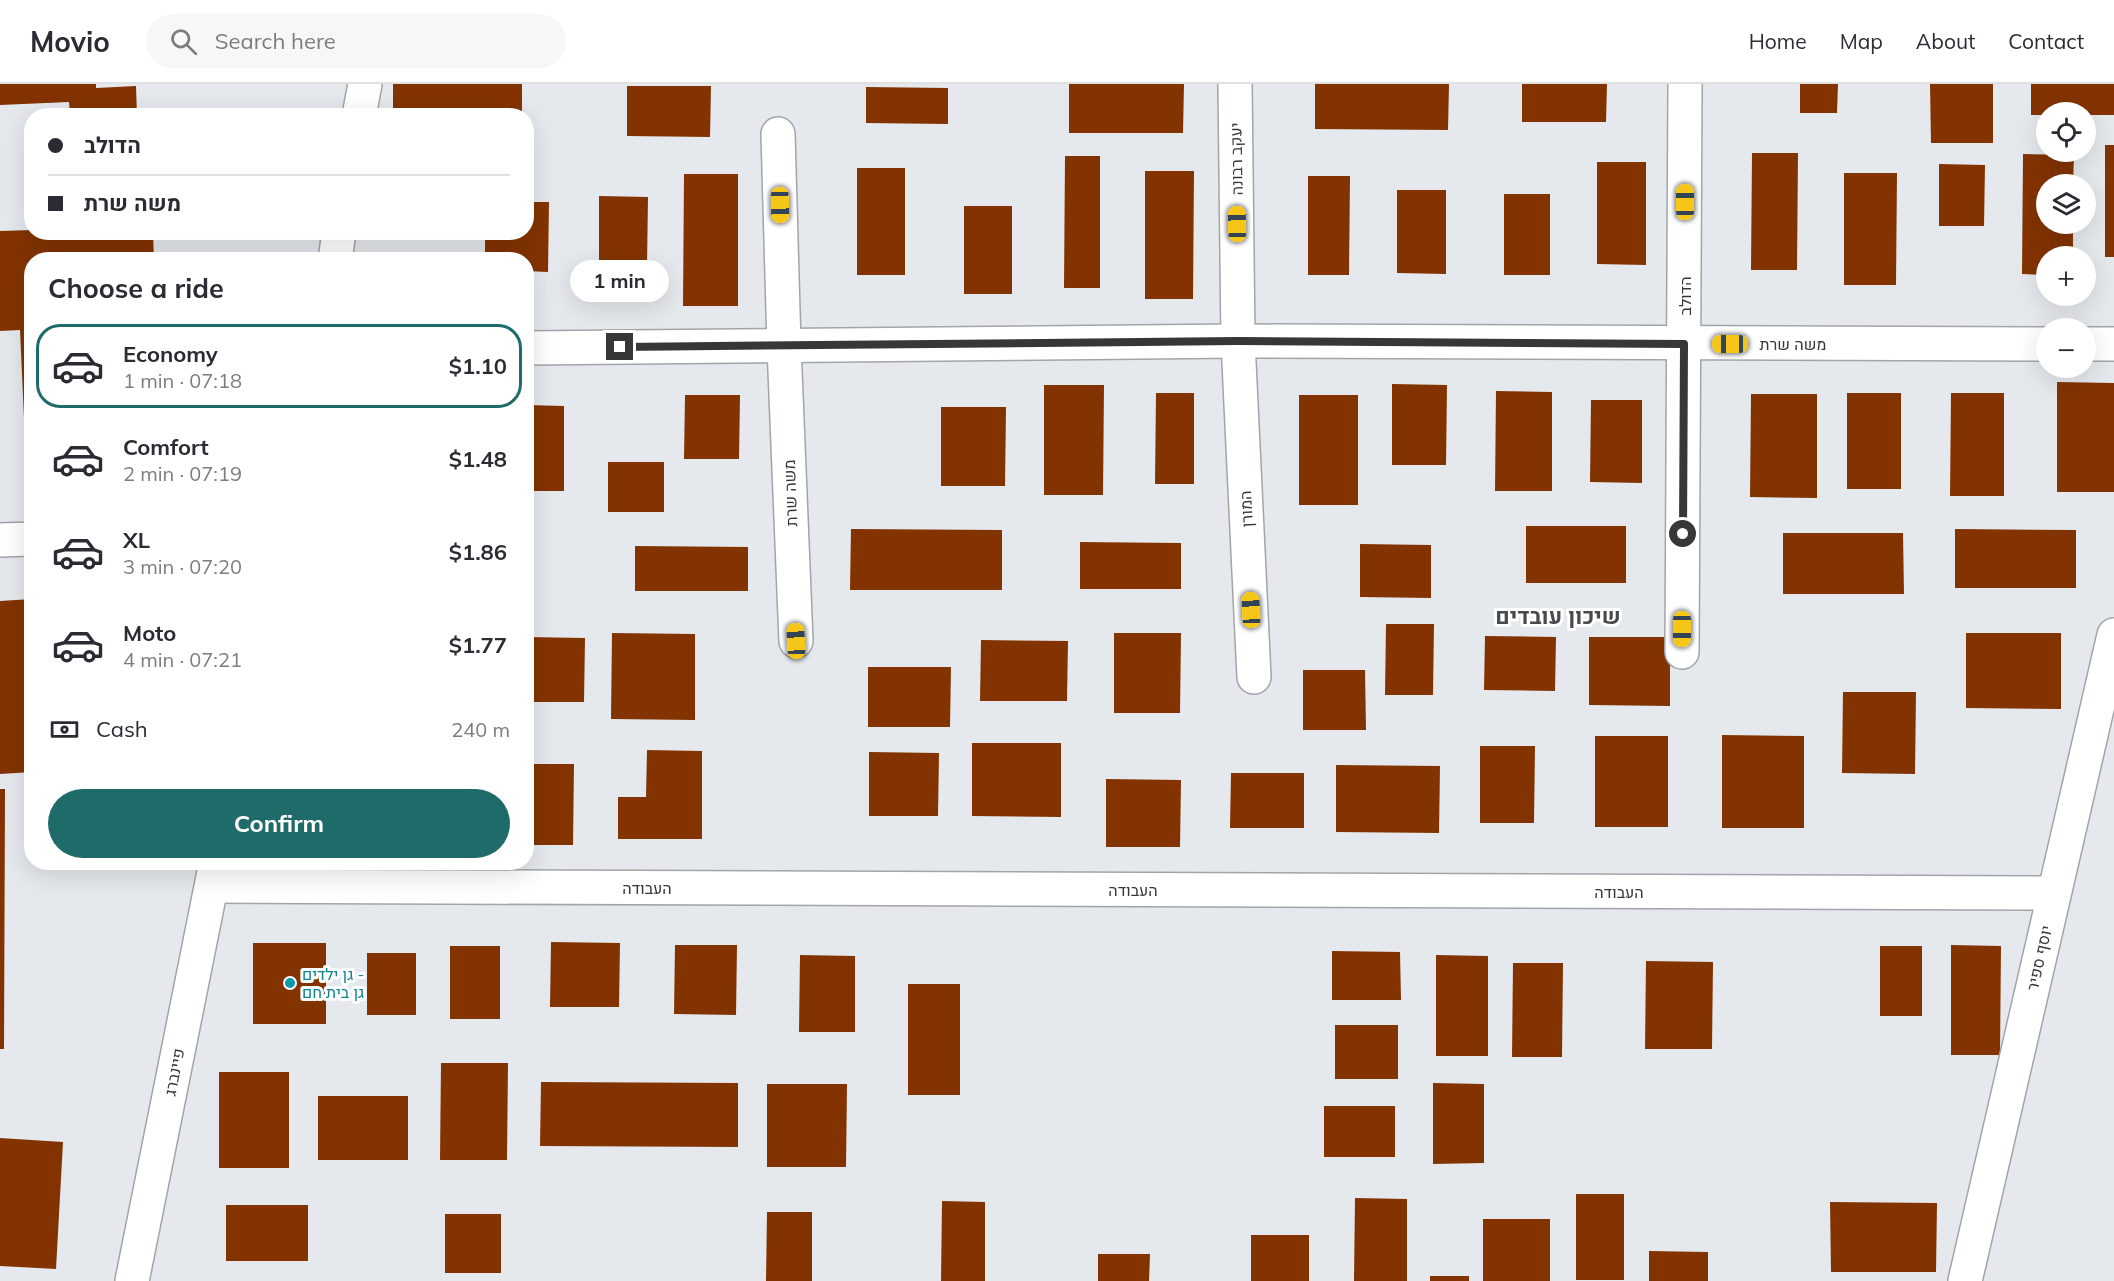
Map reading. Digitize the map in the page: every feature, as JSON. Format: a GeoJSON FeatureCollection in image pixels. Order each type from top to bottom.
{"type":"FeatureCollection","features":[{"type":"Feature","properties":{"kind":"street"},"geometry":{"type":"LineString","coordinates":[[360,108],[365,84]]}},
{"type":"Feature","properties":{"kind":"street","name":"יעקב רבונה"},"geometry":{"type":"LineString","coordinates":[[1235,84],[1238,341]]}},
{"type":"Feature","properties":{"kind":"street","name":"הדולב"},"geometry":{"type":"LineString","coordinates":[[1682,652],[1685,84]]}},
{"type":"Feature","properties":{"kind":"street","name":"משה שרת"},"geometry":{"type":"LineString","coordinates":[[778,134],[796,641]]}},
{"type":"Feature","properties":{"kind":"street","name":"משה שרת"},"geometry":{"type":"LineString","coordinates":[[534,348],[1238,341],[2036,344]]}},
{"type":"Feature","properties":{"kind":"street","name":"המורן"},"geometry":{"type":"LineString","coordinates":[[1238,341],[1254,677]]}},
{"type":"Feature","properties":{"kind":"street"},"geometry":{"type":"LineString","coordinates":[[2096,344],[2114,344]]}},
{"type":"Feature","properties":{"kind":"street"},"geometry":{"type":"LineString","coordinates":[[0,540],[24,539]]}},
{"type":"Feature","properties":{"kind":"street","name":"יוסף ספיר"},"geometry":{"type":"LineString","coordinates":[[1965,1281],[2114,635]]}},
{"type":"Feature","properties":{"kind":"street","name":"העבודה"},"geometry":{"type":"LineString","coordinates":[[214,874],[2054,893]]}},
{"type":"Feature","properties":{"kind":"street","name":"פיינברג"},"geometry":{"type":"LineString","coordinates":[[132,1281],[214,874]]}},
{"type":"Feature","properties":{"kind":"building"},"geometry":{"type":"Polygon","coordinates":[[[0,84],[96,84],[96,88],[136,86],[137,108],[69,108],[69,102],[0,105],[0,84]]]}},
{"type":"Feature","properties":{"kind":"building"},"geometry":{"type":"Polygon","coordinates":[[[393,84],[522,84],[522,108],[393,108],[393,84]]]}},
{"type":"Feature","properties":{"kind":"building"},"geometry":{"type":"Polygon","coordinates":[[[1069,84],[1184,84],[1183,133],[1069,133],[1069,84]]]}},
{"type":"Feature","properties":{"kind":"building"},"geometry":{"type":"Polygon","coordinates":[[[1315,84],[1449,84],[1448,130],[1315,129],[1315,84]]]}},
{"type":"Feature","properties":{"kind":"building"},"geometry":{"type":"Polygon","coordinates":[[[1522,84],[1607,84],[1606,122],[1522,122],[1522,84]]]}},
{"type":"Feature","properties":{"kind":"building"},"geometry":{"type":"Polygon","coordinates":[[[1800,84],[1838,84],[1837,113],[1800,113],[1800,84]]]}},
{"type":"Feature","properties":{"kind":"building"},"geometry":{"type":"Polygon","coordinates":[[[1930,84],[1993,84],[1993,143],[1931,143],[1930,84]]]}},
{"type":"Feature","properties":{"kind":"building"},"geometry":{"type":"Polygon","coordinates":[[[2031,84],[2114,84],[2114,115],[2096,115],[2096,102],[2036,102],[2036,115],[2031,115],[2031,84]]]}},
{"type":"Feature","properties":{"kind":"building"},"geometry":{"type":"Polygon","coordinates":[[[627,86],[711,86],[710,137],[627,136],[627,86]]]}},
{"type":"Feature","properties":{"kind":"building"},"geometry":{"type":"Polygon","coordinates":[[[866,87],[948,88],[948,124],[866,123],[866,87]]]}},
{"type":"Feature","properties":{"kind":"building"},"geometry":{"type":"Polygon","coordinates":[[[2105,145],[2114,145],[2114,257],[2105,257],[2105,145]]]}},
{"type":"Feature","properties":{"kind":"building"},"geometry":{"type":"Polygon","coordinates":[[[1752,153],[1798,153],[1797,270],[1751,270],[1752,153]]]}},
{"type":"Feature","properties":{"kind":"building"},"geometry":{"type":"Polygon","coordinates":[[[2023,154],[2036,154],[2036,162],[2074,162],[2073,174],[2036,174],[2036,234],[2073,234],[2073,246],[2036,246],[2036,275],[2022,274],[2023,154]]]}},
{"type":"Feature","properties":{"kind":"building"},"geometry":{"type":"Polygon","coordinates":[[[1065,156],[1100,156],[1100,288],[1064,288],[1065,156]]]}},
{"type":"Feature","properties":{"kind":"building"},"geometry":{"type":"Polygon","coordinates":[[[1597,162],[1646,162],[1646,265],[1597,264],[1597,162]]]}},
{"type":"Feature","properties":{"kind":"building"},"geometry":{"type":"Polygon","coordinates":[[[1939,164],[1985,165],[1984,226],[1939,226],[1939,164]]]}},
{"type":"Feature","properties":{"kind":"building"},"geometry":{"type":"Polygon","coordinates":[[[857,168],[905,168],[905,275],[857,275],[857,168]]]}},
{"type":"Feature","properties":{"kind":"building"},"geometry":{"type":"Polygon","coordinates":[[[1145,171],[1194,171],[1193,299],[1145,299],[1145,171]]]}},
{"type":"Feature","properties":{"kind":"building"},"geometry":{"type":"Polygon","coordinates":[[[1844,173],[1897,173],[1896,285],[1844,285],[1844,173]]]}},
{"type":"Feature","properties":{"kind":"building"},"geometry":{"type":"Polygon","coordinates":[[[684,174],[738,174],[738,306],[683,306],[684,174]]]}},
{"type":"Feature","properties":{"kind":"building"},"geometry":{"type":"Polygon","coordinates":[[[1308,176],[1350,176],[1349,275],[1308,275],[1308,176]]]}},
{"type":"Feature","properties":{"kind":"building"},"geometry":{"type":"Polygon","coordinates":[[[1397,190],[1446,190],[1446,274],[1397,273],[1397,190]]]}},
{"type":"Feature","properties":{"kind":"building"},"geometry":{"type":"Polygon","coordinates":[[[1504,194],[1550,194],[1550,275],[1504,275],[1504,194]]]}},
{"type":"Feature","properties":{"kind":"building"},"geometry":{"type":"Polygon","coordinates":[[[599,196],[648,197],[647,266],[599,265],[599,196]]]}},
{"type":"Feature","properties":{"kind":"building"},"geometry":{"type":"Polygon","coordinates":[[[534,202],[549,202],[548,272],[534,271],[534,252],[485,252],[485,240],[534,240],[534,202]]]}},
{"type":"Feature","properties":{"kind":"building"},"geometry":{"type":"Polygon","coordinates":[[[964,206],[1012,206],[1012,294],[964,294],[964,206]]]}},
{"type":"Feature","properties":{"kind":"building"},"geometry":{"type":"Polygon","coordinates":[[[24,230],[24,240],[153,240],[154,252],[24,252],[24,418],[20,330],[0,331],[0,231],[24,230]]]}},
{"type":"Feature","properties":{"kind":"building"},"geometry":{"type":"Polygon","coordinates":[[[2057,382],[2114,383],[2114,492],[2057,492],[2057,382]]]}},
{"type":"Feature","properties":{"kind":"building"},"geometry":{"type":"Polygon","coordinates":[[[1392,384],[1447,385],[1446,465],[1392,465],[1392,384]]]}},
{"type":"Feature","properties":{"kind":"building"},"geometry":{"type":"Polygon","coordinates":[[[1044,385],[1104,385],[1103,495],[1044,495],[1044,385]]]}},
{"type":"Feature","properties":{"kind":"building"},"geometry":{"type":"Polygon","coordinates":[[[1496,391],[1552,392],[1552,491],[1495,491],[1496,391]]]}},
{"type":"Feature","properties":{"kind":"building"},"geometry":{"type":"Polygon","coordinates":[[[1156,393],[1194,393],[1194,484],[1155,484],[1156,393]]]}},
{"type":"Feature","properties":{"kind":"building"},"geometry":{"type":"Polygon","coordinates":[[[1847,393],[1901,393],[1901,489],[1847,489],[1847,393]]]}},
{"type":"Feature","properties":{"kind":"building"},"geometry":{"type":"Polygon","coordinates":[[[1951,393],[2004,393],[2004,496],[1950,496],[1951,393]]]}},
{"type":"Feature","properties":{"kind":"building"},"geometry":{"type":"Polygon","coordinates":[[[1751,394],[1817,394],[1817,498],[1750,497],[1751,394]]]}},
{"type":"Feature","properties":{"kind":"building"},"geometry":{"type":"Polygon","coordinates":[[[685,395],[740,395],[739,459],[684,459],[685,395]]]}},
{"type":"Feature","properties":{"kind":"building"},"geometry":{"type":"Polygon","coordinates":[[[1299,395],[1358,395],[1358,505],[1299,505],[1299,395]]]}},
{"type":"Feature","properties":{"kind":"building"},"geometry":{"type":"Polygon","coordinates":[[[1591,400],[1642,400],[1642,483],[1590,482],[1591,400]]]}},
{"type":"Feature","properties":{"kind":"building"},"geometry":{"type":"Polygon","coordinates":[[[534,405],[564,406],[564,491],[534,491],[534,405]]]}},
{"type":"Feature","properties":{"kind":"building"},"geometry":{"type":"Polygon","coordinates":[[[941,407],[1006,407],[1005,486],[941,486],[941,407]]]}},
{"type":"Feature","properties":{"kind":"building"},"geometry":{"type":"Polygon","coordinates":[[[608,462],[664,462],[664,512],[608,512],[608,462]]]}},
{"type":"Feature","properties":{"kind":"building"},"geometry":{"type":"Polygon","coordinates":[[[1526,526],[1626,526],[1626,583],[1526,583],[1526,526]]]}},
{"type":"Feature","properties":{"kind":"building"},"geometry":{"type":"Polygon","coordinates":[[[851,529],[1002,530],[1002,590],[850,590],[851,529]]]}},
{"type":"Feature","properties":{"kind":"building"},"geometry":{"type":"Polygon","coordinates":[[[1955,529],[2076,530],[2076,588],[1955,588],[1955,529]]]}},
{"type":"Feature","properties":{"kind":"building"},"geometry":{"type":"Polygon","coordinates":[[[1783,533],[1903,533],[1904,594],[1783,594],[1783,533]]]}},
{"type":"Feature","properties":{"kind":"building"},"geometry":{"type":"Polygon","coordinates":[[[1080,542],[1181,543],[1181,589],[1080,589],[1080,542]]]}},
{"type":"Feature","properties":{"kind":"building"},"geometry":{"type":"Polygon","coordinates":[[[1360,544],[1431,545],[1431,598],[1360,597],[1360,544]]]}},
{"type":"Feature","properties":{"kind":"building"},"geometry":{"type":"Polygon","coordinates":[[[635,546],[748,547],[748,591],[635,591],[635,546]]]}},
{"type":"Feature","properties":{"kind":"building"},"geometry":{"type":"Polygon","coordinates":[[[24,600],[24,772],[0,774],[0,601],[24,600]]]}},
{"type":"Feature","properties":{"kind":"building"},"geometry":{"type":"Polygon","coordinates":[[[1386,624],[1434,624],[1433,695],[1385,695],[1386,624]]]}},
{"type":"Feature","properties":{"kind":"building"},"geometry":{"type":"Polygon","coordinates":[[[612,633],[695,634],[695,720],[611,719],[612,633]]]}},
{"type":"Feature","properties":{"kind":"building"},"geometry":{"type":"Polygon","coordinates":[[[1114,633],[1181,633],[1180,713],[1114,713],[1114,633]]]}},
{"type":"Feature","properties":{"kind":"building"},"geometry":{"type":"Polygon","coordinates":[[[1966,633],[2061,633],[2061,709],[1966,708],[1966,633]]]}},
{"type":"Feature","properties":{"kind":"building"},"geometry":{"type":"Polygon","coordinates":[[[1485,636],[1556,637],[1555,691],[1484,690],[1485,636]]]}},
{"type":"Feature","properties":{"kind":"building"},"geometry":{"type":"Polygon","coordinates":[[[534,637],[585,638],[584,702],[534,702],[534,637]]]}},
{"type":"Feature","properties":{"kind":"building"},"geometry":{"type":"Polygon","coordinates":[[[1589,637],[1670,637],[1670,706],[1589,705],[1589,637]]]}},
{"type":"Feature","properties":{"kind":"building"},"geometry":{"type":"Polygon","coordinates":[[[981,640],[1068,641],[1067,701],[980,701],[981,640]]]}},
{"type":"Feature","properties":{"kind":"building"},"geometry":{"type":"Polygon","coordinates":[[[868,667],[951,667],[950,727],[868,727],[868,667]]]}},
{"type":"Feature","properties":{"kind":"building"},"geometry":{"type":"Polygon","coordinates":[[[1303,670],[1365,670],[1366,730],[1303,730],[1303,670]]]}},
{"type":"Feature","properties":{"kind":"building"},"geometry":{"type":"Polygon","coordinates":[[[1843,692],[1916,692],[1915,774],[1842,773],[1843,692]]]}},
{"type":"Feature","properties":{"kind":"building"},"geometry":{"type":"Polygon","coordinates":[[[1722,735],[1804,736],[1804,828],[1722,828],[1722,735]]]}},
{"type":"Feature","properties":{"kind":"building"},"geometry":{"type":"Polygon","coordinates":[[[1595,736],[1668,736],[1668,827],[1595,827],[1595,736]]]}},
{"type":"Feature","properties":{"kind":"building"},"geometry":{"type":"Polygon","coordinates":[[[972,743],[1061,743],[1061,817],[972,816],[972,743]]]}},
{"type":"Feature","properties":{"kind":"building"},"geometry":{"type":"Polygon","coordinates":[[[1480,746],[1535,746],[1534,823],[1480,823],[1480,746]]]}},
{"type":"Feature","properties":{"kind":"building"},"geometry":{"type":"Polygon","coordinates":[[[647,750],[702,751],[702,839],[618,839],[618,797],[646,797],[647,750]]]}},
{"type":"Feature","properties":{"kind":"building"},"geometry":{"type":"Polygon","coordinates":[[[869,752],[939,753],[938,816],[869,816],[869,752]]]}},
{"type":"Feature","properties":{"kind":"building"},"geometry":{"type":"Polygon","coordinates":[[[534,764],[574,764],[573,845],[534,845],[534,764]]]}},
{"type":"Feature","properties":{"kind":"building"},"geometry":{"type":"Polygon","coordinates":[[[1336,765],[1440,766],[1439,833],[1336,832],[1336,765]]]}},
{"type":"Feature","properties":{"kind":"building"},"geometry":{"type":"Polygon","coordinates":[[[1231,773],[1304,773],[1304,828],[1230,828],[1231,773]]]}},
{"type":"Feature","properties":{"kind":"building"},"geometry":{"type":"Polygon","coordinates":[[[1106,779],[1181,780],[1180,847],[1106,847],[1106,779]]]}},
{"type":"Feature","properties":{"kind":"building"},"geometry":{"type":"Polygon","coordinates":[[[0,789],[5,789],[4,1049],[0,1049],[0,789]]]}},
{"type":"Feature","properties":{"kind":"building"},"geometry":{"type":"Polygon","coordinates":[[[551,942],[620,943],[619,1007],[550,1007],[551,942]]]}},
{"type":"Feature","properties":{"kind":"building","name":"גן ילדים - גן בית חם"},"geometry":{"type":"Polygon","coordinates":[[[253,943],[326,943],[326,1024],[253,1024],[253,943]]]}},
{"type":"Feature","properties":{"kind":"building"},"geometry":{"type":"Polygon","coordinates":[[[675,945],[737,945],[736,1015],[674,1014],[675,945]]]}},
{"type":"Feature","properties":{"kind":"building"},"geometry":{"type":"Polygon","coordinates":[[[1951,945],[2001,946],[2000,1055],[1951,1055],[1951,945]]]}},
{"type":"Feature","properties":{"kind":"building"},"geometry":{"type":"Polygon","coordinates":[[[450,946],[500,946],[500,1019],[450,1019],[450,946]]]}},
{"type":"Feature","properties":{"kind":"building"},"geometry":{"type":"Polygon","coordinates":[[[1880,946],[1922,946],[1922,1016],[1880,1016],[1880,946]]]}},
{"type":"Feature","properties":{"kind":"building"},"geometry":{"type":"Polygon","coordinates":[[[1332,951],[1400,952],[1401,1000],[1332,1000],[1332,951]]]}},
{"type":"Feature","properties":{"kind":"building"},"geometry":{"type":"Polygon","coordinates":[[[367,953],[416,953],[416,1015],[367,1015],[367,953]]]}},
{"type":"Feature","properties":{"kind":"building"},"geometry":{"type":"Polygon","coordinates":[[[800,955],[855,956],[855,1032],[799,1032],[800,955]]]}},
{"type":"Feature","properties":{"kind":"building"},"geometry":{"type":"Polygon","coordinates":[[[1436,955],[1488,956],[1488,1056],[1436,1056],[1436,955]]]}},
{"type":"Feature","properties":{"kind":"building"},"geometry":{"type":"Polygon","coordinates":[[[1646,961],[1713,962],[1712,1049],[1645,1049],[1646,961]]]}},
{"type":"Feature","properties":{"kind":"building"},"geometry":{"type":"Polygon","coordinates":[[[1513,963],[1563,963],[1562,1057],[1512,1057],[1513,963]]]}},
{"type":"Feature","properties":{"kind":"building"},"geometry":{"type":"Polygon","coordinates":[[[908,984],[960,984],[960,1095],[908,1095],[908,984]]]}},
{"type":"Feature","properties":{"kind":"building"},"geometry":{"type":"Polygon","coordinates":[[[1335,1025],[1398,1025],[1398,1079],[1335,1079],[1335,1025]]]}},
{"type":"Feature","properties":{"kind":"building"},"geometry":{"type":"Polygon","coordinates":[[[441,1063],[508,1063],[507,1160],[440,1160],[441,1063]]]}},
{"type":"Feature","properties":{"kind":"building"},"geometry":{"type":"Polygon","coordinates":[[[219,1072],[289,1072],[289,1168],[219,1168],[219,1072]]]}},
{"type":"Feature","properties":{"kind":"building"},"geometry":{"type":"Polygon","coordinates":[[[541,1082],[738,1083],[738,1147],[540,1146],[541,1082]]]}},
{"type":"Feature","properties":{"kind":"building"},"geometry":{"type":"Polygon","coordinates":[[[1433,1083],[1484,1084],[1484,1163],[1433,1164],[1433,1083]]]}},
{"type":"Feature","properties":{"kind":"building"},"geometry":{"type":"Polygon","coordinates":[[[767,1084],[847,1084],[846,1167],[767,1167],[767,1084]]]}},
{"type":"Feature","properties":{"kind":"building"},"geometry":{"type":"Polygon","coordinates":[[[318,1096],[408,1096],[408,1160],[318,1160],[318,1096]]]}},
{"type":"Feature","properties":{"kind":"building"},"geometry":{"type":"Polygon","coordinates":[[[1324,1106],[1395,1106],[1395,1157],[1324,1157],[1324,1106]]]}},
{"type":"Feature","properties":{"kind":"building"},"geometry":{"type":"Polygon","coordinates":[[[0,1138],[63,1142],[56,1269],[0,1266],[0,1138]]]}},
{"type":"Feature","properties":{"kind":"building"},"geometry":{"type":"Polygon","coordinates":[[[1576,1194],[1624,1194],[1624,1280],[1576,1280],[1576,1194]]]}},
{"type":"Feature","properties":{"kind":"building"},"geometry":{"type":"Polygon","coordinates":[[[1355,1198],[1407,1199],[1407,1281],[1354,1281],[1355,1198]]]}},
{"type":"Feature","properties":{"kind":"building"},"geometry":{"type":"Polygon","coordinates":[[[942,1201],[985,1202],[985,1281],[941,1281],[942,1201]]]}},
{"type":"Feature","properties":{"kind":"building"},"geometry":{"type":"Polygon","coordinates":[[[1830,1202],[1937,1203],[1936,1272],[1831,1272],[1830,1202]]]}},
{"type":"Feature","properties":{"kind":"building"},"geometry":{"type":"Polygon","coordinates":[[[226,1205],[308,1205],[308,1261],[226,1261],[226,1205]]]}},
{"type":"Feature","properties":{"kind":"building"},"geometry":{"type":"Polygon","coordinates":[[[767,1212],[812,1212],[812,1281],[766,1281],[767,1212]]]}},
{"type":"Feature","properties":{"kind":"building"},"geometry":{"type":"Polygon","coordinates":[[[445,1214],[501,1214],[501,1273],[445,1273],[445,1214]]]}},
{"type":"Feature","properties":{"kind":"building"},"geometry":{"type":"Polygon","coordinates":[[[1483,1219],[1550,1219],[1550,1281],[1483,1281],[1483,1219]]]}},
{"type":"Feature","properties":{"kind":"building"},"geometry":{"type":"Polygon","coordinates":[[[1251,1235],[1309,1235],[1309,1281],[1251,1281],[1251,1235]]]}},
{"type":"Feature","properties":{"kind":"building"},"geometry":{"type":"Polygon","coordinates":[[[1649,1251],[1708,1252],[1708,1281],[1649,1281],[1649,1251]]]}},
{"type":"Feature","properties":{"kind":"building"},"geometry":{"type":"Polygon","coordinates":[[[1098,1254],[1150,1254],[1149,1281],[1098,1281],[1098,1254]]]}},
{"type":"Feature","properties":{"kind":"building"},"geometry":{"type":"Polygon","coordinates":[[[1430,1276],[1469,1276],[1469,1281],[1430,1281],[1430,1276]]]}},
{"type":"Feature","properties":{"kind":"place","name":"גן ילדים - גן בית חם"},"geometry":{"type":"Point","coordinates":[290,983]}},
{"type":"Feature","properties":{"kind":"district","name":"שיכון עובדים"},"geometry":{"type":"Point","coordinates":[1558,616]}},
{"type":"Feature","properties":{"kind":"route"},"geometry":{"type":"LineString","coordinates":[[620,347],[1238,341],[1684,344],[1683,534]]}}]}
